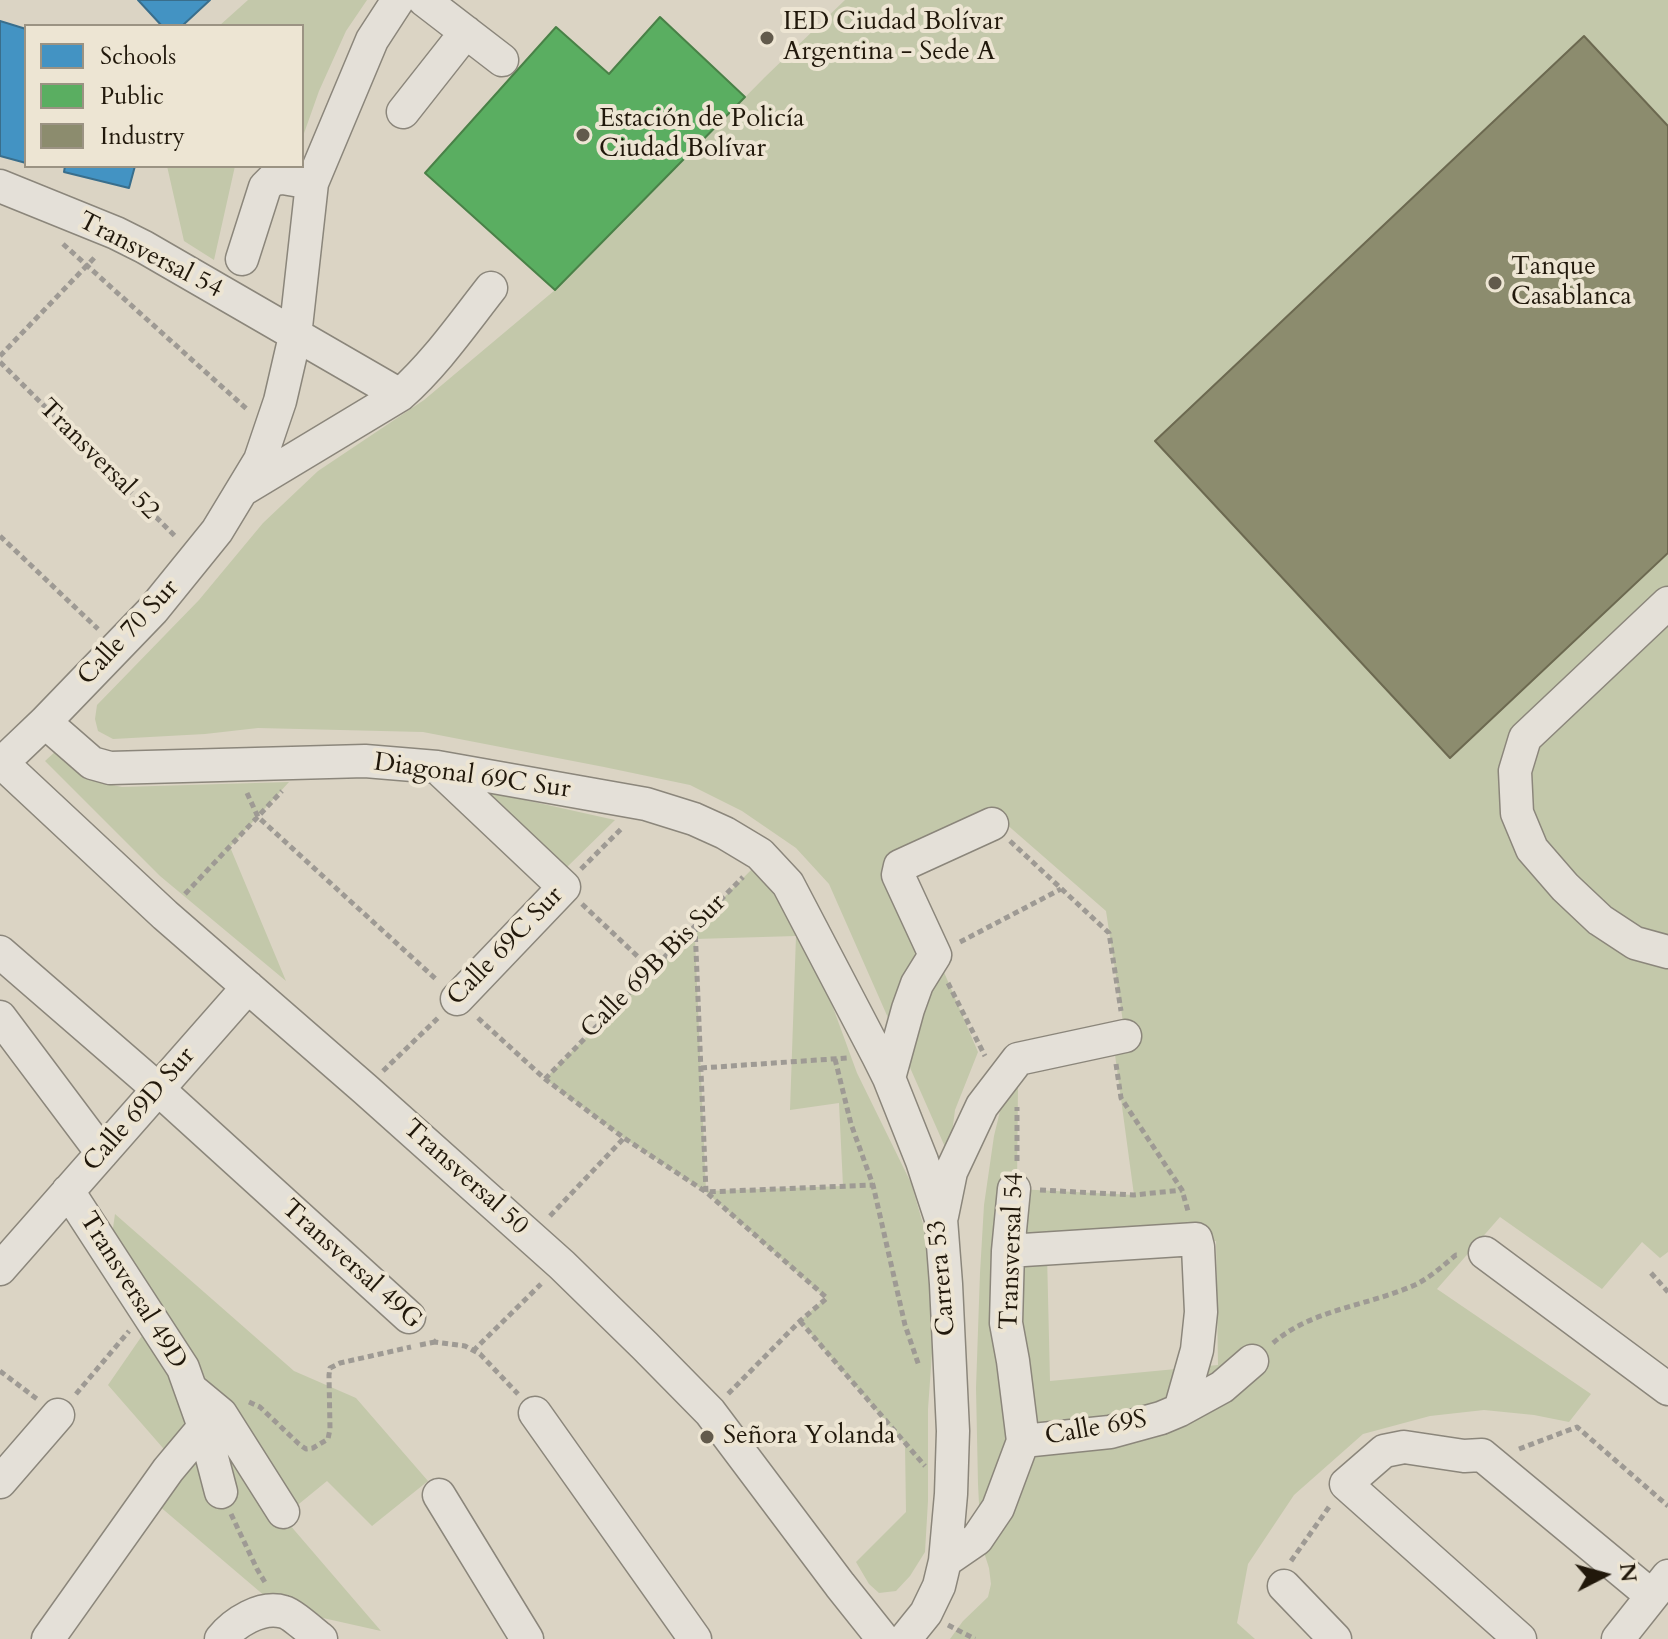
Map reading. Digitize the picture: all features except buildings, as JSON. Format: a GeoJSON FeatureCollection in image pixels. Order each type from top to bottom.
{"type":"FeatureCollection","features":[{"type":"Feature","properties":{"kind":"street","name":"Calle 70 Sur"},"geometry":{"type":"LineString","coordinates":[[1,763],[153,610],[217,531],[260,460],[280,401],[295,336],[312,183],[372,40],[398,0]]}},
{"type":"Feature","properties":{"kind":"street"},"geometry":{"type":"LineString","coordinates":[[424,0],[502,60]]}},
{"type":"Feature","properties":{"kind":"street"},"geometry":{"type":"LineString","coordinates":[[403,112],[466,32]]}},
{"type":"Feature","properties":{"kind":"street"},"geometry":{"type":"LineString","coordinates":[[242,259],[265,187],[273,179],[283,178],[312,183]]}},
{"type":"Feature","properties":{"kind":"street","name":"Transversal 54"},"geometry":{"type":"LineString","coordinates":[[0,186],[144,247],[400,395]]}},
{"type":"Feature","properties":{"kind":"street","name":"Calle 70 Sur"},"geometry":{"type":"LineString","coordinates":[[244,489],[400,395],[434,362],[491,288]]}},
{"type":"Feature","properties":{"kind":"street"},"geometry":{"type":"LineString","coordinates":[[1668,603],[1525,738],[1515,771],[1517,813],[1532,849],[1565,887],[1600,920],[1635,943],[1668,952]]}},
{"type":"Feature","properties":{"kind":"street","name":"Diagonal 69C Sur"},"geometry":{"type":"LineString","coordinates":[[45,722],[92,763],[110,768],[308,761],[365,761],[437,767],[646,804],[694,819],[760,854]]}},
{"type":"Feature","properties":{"kind":"street","name":"Transversal 50"},"geometry":{"type":"LineString","coordinates":[[1,763],[165,915],[562,1265],[710,1412],[883,1639]]}},
{"type":"Feature","properties":{"kind":"street"},"geometry":{"type":"LineString","coordinates":[[437,767],[564,887]]}},
{"type":"Feature","properties":{"kind":"street"},"geometry":{"type":"LineString","coordinates":[[884,1067],[917,984],[935,955],[898,875],[900,866],[992,824]]}},
{"type":"Feature","properties":{"kind":"street","name":"Carrera 53"},"geometry":{"type":"LineString","coordinates":[[760,854],[788,884],[884,1067],[922,1161],[941,1219],[953,1431],[951,1494],[945,1561],[939,1586],[926,1613],[905,1639]]}},
{"type":"Feature","properties":{"kind":"street","name":"Calle 69C Sur"},"geometry":{"type":"LineString","coordinates":[[457,999],[564,887]]}},
{"type":"Feature","properties":{"kind":"street","name":"Transversal 49G"},"geometry":{"type":"LineString","coordinates":[[0,952],[158,1089],[409,1317]]}},
{"type":"Feature","properties":{"kind":"street","name":"Calle 69D Sur"},"geometry":{"type":"LineString","coordinates":[[4,1254],[68,1191],[248,987]]}},
{"type":"Feature","properties":{"kind":"street"},"geometry":{"type":"LineString","coordinates":[[0,1017],[102,1153]]}},
{"type":"Feature","properties":{"kind":"street"},"geometry":{"type":"LineString","coordinates":[[941,1219],[951,1172],[982,1106],[1008,1095],[1018,1059],[1119,1038]]}},
{"type":"Feature","properties":{"kind":"street","name":"Transversal 54"},"geometry":{"type":"LineString","coordinates":[[1014,1189],[1006,1323],[1023,1441]]}},
{"type":"Feature","properties":{"kind":"street","name":"Transversal 49D"},"geometry":{"type":"LineString","coordinates":[[68,1191],[183,1368],[204,1427],[221,1492]]}},
{"type":"Feature","properties":{"kind":"street"},"geometry":{"type":"LineString","coordinates":[[1008,1251],[1196,1239],[1201,1312],[1197,1350],[1180,1410]]}},
{"type":"Feature","properties":{"kind":"street"},"geometry":{"type":"LineString","coordinates":[[1485,1253],[1668,1389]]}},
{"type":"Feature","properties":{"kind":"street","name":"Calle 69S"},"geometry":{"type":"LineString","coordinates":[[945,1561],[977,1539],[998,1508],[1023,1441],[1110,1432],[1180,1410],[1222,1387],[1252,1361]]}},
{"type":"Feature","properties":{"kind":"street"},"geometry":{"type":"LineString","coordinates":[[190,1387],[221,1414],[283,1512]]}},
{"type":"Feature","properties":{"kind":"street"},"geometry":{"type":"LineString","coordinates":[[535,1413],[695,1639]]}},
{"type":"Feature","properties":{"kind":"street"},"geometry":{"type":"LineString","coordinates":[[0,1482],[58,1415]]}},
{"type":"Feature","properties":{"kind":"street"},"geometry":{"type":"LineString","coordinates":[[48,1639],[168,1470],[204,1427]]}},
{"type":"Feature","properties":{"kind":"street"},"geometry":{"type":"LineString","coordinates":[[1520,1639],[1346,1484],[1384,1451],[1404,1447],[1464,1456],[1482,1455],[1660,1586],[1618,1639]]}},
{"type":"Feature","properties":{"kind":"street"},"geometry":{"type":"LineString","coordinates":[[439,1495],[527,1639]]}},
{"type":"Feature","properties":{"kind":"street"},"geometry":{"type":"LineString","coordinates":[[1284,1586],[1335,1639]]}},
{"type":"Feature","properties":{"kind":"street"},"geometry":{"type":"LineString","coordinates":[[221,1639],[249,1616],[269,1612],[284,1612],[321,1639]]}},
{"type":"Feature","properties":{"kind":"path"},"geometry":{"type":"LineString","coordinates":[[0,356],[116,233]]}},
{"type":"Feature","properties":{"kind":"path"},"geometry":{"type":"LineString","coordinates":[[55,236],[271,431]]}},
{"type":"Feature","properties":{"kind":"path","name":"Transversal 52"},"geometry":{"type":"LineString","coordinates":[[0,362],[197,557]]}},
{"type":"Feature","properties":{"kind":"path"},"geometry":{"type":"LineString","coordinates":[[0,536],[117,647]]}},
{"type":"Feature","properties":{"kind":"path"},"geometry":{"type":"LineString","coordinates":[[165,915],[308,761]]}},
{"type":"Feature","properties":{"kind":"path","name":"Calle 69C Sur"},"geometry":{"type":"LineString","coordinates":[[564,887],[646,804]]}},
{"type":"Feature","properties":{"kind":"path"},"geometry":{"type":"LineString","coordinates":[[258,817],[545,1079],[624,1138],[706,1192],[827,1298],[710,1412]]}},
{"type":"Feature","properties":{"kind":"path"},"geometry":{"type":"LineString","coordinates":[[992,824],[1109,933],[1121,1098],[1182,1190],[1196,1239]]}},
{"type":"Feature","properties":{"kind":"path","name":"Calle 69B Bis Sur"},"geometry":{"type":"LineString","coordinates":[[545,1079],[753,868],[760,854]]}},
{"type":"Feature","properties":{"kind":"path"},"geometry":{"type":"LineString","coordinates":[[564,887],[651,969]]}},
{"type":"Feature","properties":{"kind":"path"},"geometry":{"type":"LineString","coordinates":[[935,955],[1061,889]]}},
{"type":"Feature","properties":{"kind":"path"},"geometry":{"type":"LineString","coordinates":[[695,926],[706,1192]]}},
{"type":"Feature","properties":{"kind":"path","name":"Transversal 54"},"geometry":{"type":"LineString","coordinates":[[935,955],[1008,1095],[1017,1163],[1014,1189]]}},
{"type":"Feature","properties":{"kind":"path","name":"Calle 69C Sur"},"geometry":{"type":"LineString","coordinates":[[365,1089],[457,999]]}},
{"type":"Feature","properties":{"kind":"path"},"geometry":{"type":"LineString","coordinates":[[701,1068],[835,1059],[884,1067]]}},
{"type":"Feature","properties":{"kind":"path"},"geometry":{"type":"LineString","coordinates":[[835,1059],[851,1124],[873,1185],[905,1325],[920,1371]]}},
{"type":"Feature","properties":{"kind":"path"},"geometry":{"type":"LineString","coordinates":[[531,1237],[624,1138]]}},
{"type":"Feature","properties":{"kind":"path"},"geometry":{"type":"LineString","coordinates":[[706,1192],[873,1185]]}},
{"type":"Feature","properties":{"kind":"path"},"geometry":{"type":"LineString","coordinates":[[1014,1189],[1134,1195],[1182,1190]]}},
{"type":"Feature","properties":{"kind":"path"},"geometry":{"type":"LineString","coordinates":[[1252,1361],[1277,1339],[1307,1322],[1344,1307],[1409,1288],[1427,1279],[1456,1255],[1485,1253]]}},
{"type":"Feature","properties":{"kind":"path"},"geometry":{"type":"LineString","coordinates":[[473,1351],[562,1265]]}},
{"type":"Feature","properties":{"kind":"path"},"geometry":{"type":"LineString","coordinates":[[1651,1273],[1668,1292]]}},
{"type":"Feature","properties":{"kind":"path"},"geometry":{"type":"LineString","coordinates":[[0,1371],[58,1415],[145,1312]]}},
{"type":"Feature","properties":{"kind":"path","name":"Transversal 49G"},"geometry":{"type":"LineString","coordinates":[[409,1317],[435,1342],[465,1346],[473,1351],[494,1368],[535,1413]]}},
{"type":"Feature","properties":{"kind":"path"},"geometry":{"type":"LineString","coordinates":[[800,1321],[951,1494]]}},
{"type":"Feature","properties":{"kind":"path"},"geometry":{"type":"LineString","coordinates":[[237,1396],[260,1407],[306,1449],[313,1448],[328,1439],[330,1368],[340,1363],[435,1342]]}},
{"type":"Feature","properties":{"kind":"path"},"geometry":{"type":"LineString","coordinates":[[1482,1455],[1526,1448],[1577,1427],[1668,1506]]}},
{"type":"Feature","properties":{"kind":"path"},"geometry":{"type":"LineString","coordinates":[[1284,1586],[1283,1578],[1294,1555],[1346,1484]]}},
{"type":"Feature","properties":{"kind":"path"},"geometry":{"type":"LineString","coordinates":[[221,1492],[257,1569],[284,1612]]}},
{"type":"Feature","properties":{"kind":"green space"},"geometry":{"type":"Polygon","coordinates":[[[248,0],[367,0],[346,31],[304,133],[304,24],[221,24],[248,0]]]}},
{"type":"Feature","properties":{"kind":"green space"},"geometry":{"type":"Polygon","coordinates":[[[845,0],[1668,0],[1668,1252],[1660,1258],[1642,1242],[1602,1289],[1500,1217],[1437,1289],[1591,1394],[1569,1422],[1484,1410],[1430,1416],[1363,1434],[1294,1495],[1248,1564],[1237,1623],[1255,1639],[950,1639],[963,1621],[988,1597],[991,1584],[981,1543],[978,1484],[976,1388],[980,1273],[984,1205],[994,1136],[1001,1107],[1018,1083],[1017,1189],[1134,1195],[1113,1040],[1125,1035],[1106,911],[989,809],[895,857],[978,1052],[955,1110],[949,1156],[829,884],[796,848],[742,811],[690,785],[423,732],[258,728],[113,739],[98,731],[95,719],[97,705],[199,600],[263,523],[318,471],[424,400],[555,290],[845,0]],[[1216,1241],[1047,1254],[1050,1381],[1218,1365],[1216,1241]]]}},
{"type":"Feature","properties":{"kind":"green space"},"geometry":{"type":"Polygon","coordinates":[[[167,168],[235,168],[214,260],[184,241],[167,168]]]}},
{"type":"Feature","properties":{"kind":"green space"},"geometry":{"type":"Polygon","coordinates":[[[57,750],[86,774],[101,782],[122,787],[289,782],[230,847],[286,981],[160,876],[45,761],[57,750]]]}},
{"type":"Feature","properties":{"kind":"green space"},"geometry":{"type":"Polygon","coordinates":[[[489,792],[615,820],[565,869],[489,792]]]}},
{"type":"Feature","properties":{"kind":"green space"},"geometry":{"type":"Polygon","coordinates":[[[753,868],[785,905],[809,942],[857,1073],[911,1183],[926,1234],[932,1353],[925,1552],[896,1591],[879,1593],[869,1584],[856,1562],[906,1512],[905,1444],[800,1321],[826,1298],[706,1192],[624,1138],[545,1079],[753,868]],[[796,936],[695,939],[706,1191],[843,1186],[839,1103],[790,1110],[796,936]]]}},
{"type":"Feature","properties":{"kind":"green space"},"geometry":{"type":"Polygon","coordinates":[[[115,1214],[294,1371],[356,1398],[428,1481],[372,1526],[327,1481],[283,1517],[381,1631],[305,1614],[273,1603],[158,1505],[183,1471],[108,1385],[146,1330],[112,1235],[115,1214]]]}},
{"type":"Feature","properties":{"kind":"place","name":"IED Ciudad Bolívar Argentina - Sede A"},"geometry":{"type":"Point","coordinates":[767,38]}},
{"type":"Feature","properties":{"kind":"place","name":"Estación de Policía Ciudad Bolívar"},"geometry":{"type":"Point","coordinates":[583,135]}},
{"type":"Feature","properties":{"kind":"place","name":"Tanque Casablanca"},"geometry":{"type":"Point","coordinates":[1495,283]}},
{"type":"Feature","properties":{"kind":"place","name":"Señora Yolanda"},"geometry":{"type":"Point","coordinates":[707,1437]}}]}
